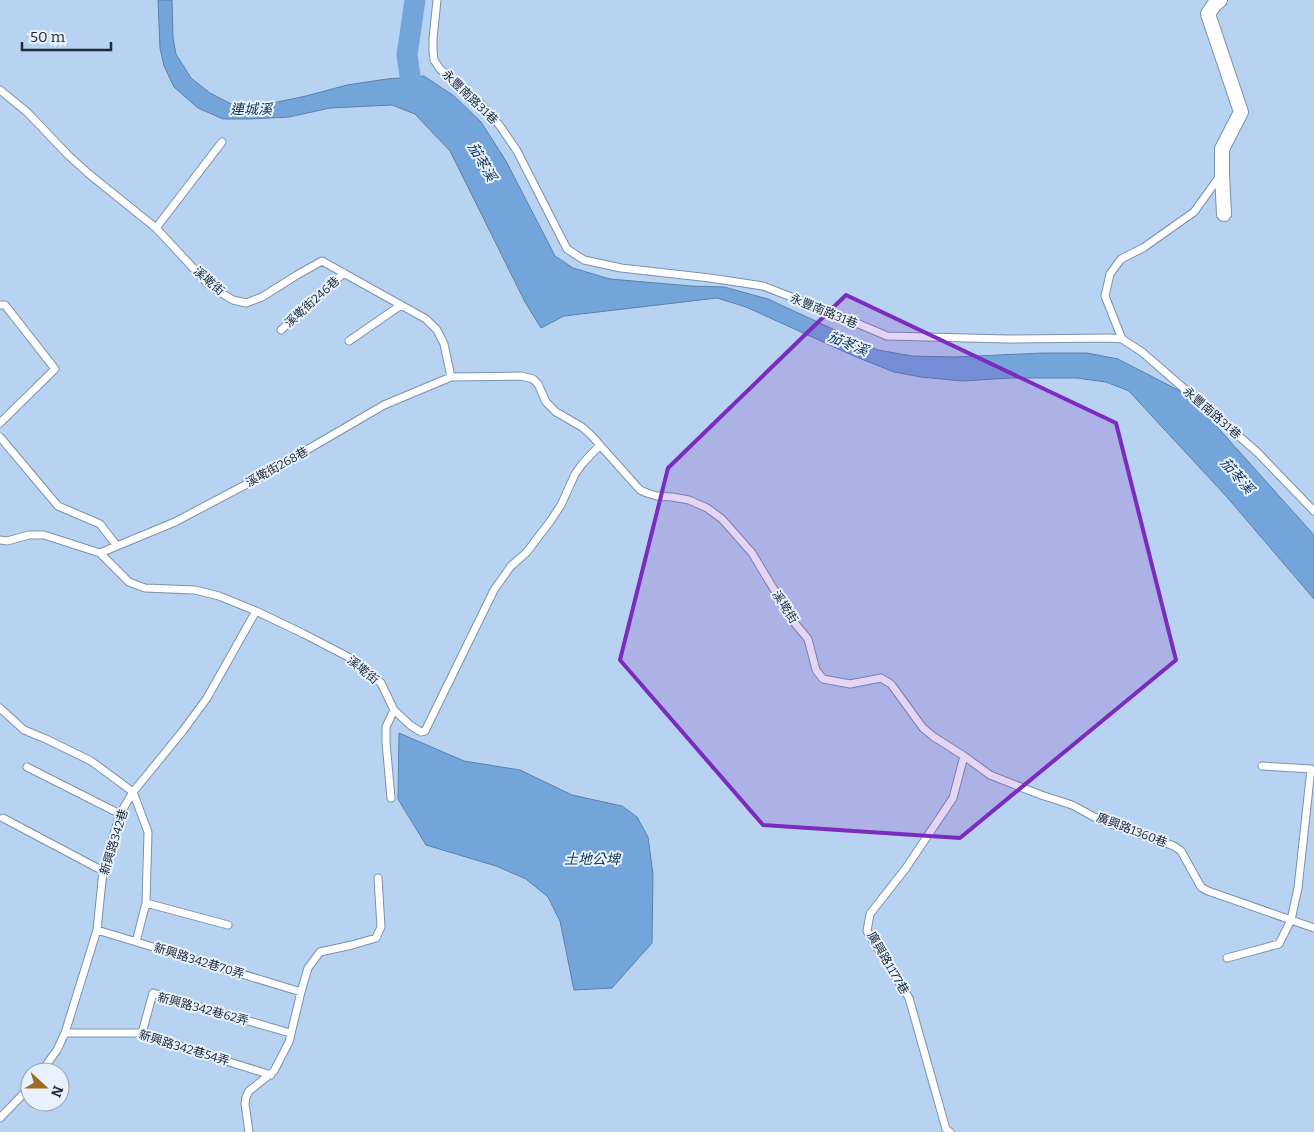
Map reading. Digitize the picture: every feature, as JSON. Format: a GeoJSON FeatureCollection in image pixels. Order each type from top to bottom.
{"type":"FeatureCollection","features":[{"type":"Feature","properties":{"kind":"street"},"geometry":{"type":"LineString","coordinates":[[1220,0],[1208,14],[1242,112],[1222,149],[1224,214]]}},
{"type":"Feature","properties":{"kind":"lane","name":"永豐南路31巷"},"geometry":{"type":"LineString","coordinates":[[437,0],[433,39],[434,60],[440,69],[481,104],[500,126],[517,150],[566,249],[584,260],[620,268],[762,286],[887,336],[1122,339],[1142,352],[1257,452],[1314,511]]}},
{"type":"Feature","properties":{"kind":"lane","name":"溪墘街"},"geometry":{"type":"LineString","coordinates":[[0,90],[27,112],[89,174],[156,228],[207,283],[233,300],[246,303],[262,297],[322,261],[426,319],[437,330],[444,344],[451,377],[521,376],[533,379],[538,384],[546,402],[556,412],[582,427],[640,490],[656,496],[689,500],[707,508],[722,519],[752,553],[794,621],[808,639],[816,670],[823,679],[850,684],[881,678],[890,684],[923,728],[964,756]]}},
{"type":"Feature","properties":{"kind":"lane"},"geometry":{"type":"LineString","coordinates":[[156,228],[222,142]]}},
{"type":"Feature","properties":{"kind":"lane"},"geometry":{"type":"LineString","coordinates":[[1122,339],[1105,296],[1110,274],[1121,259],[1143,248],[1194,212],[1222,174]]}},
{"type":"Feature","properties":{"kind":"lane","name":"溪墘街246巷"},"geometry":{"type":"LineString","coordinates":[[281,330],[344,273]]}},
{"type":"Feature","properties":{"kind":"lane"},"geometry":{"type":"LineString","coordinates":[[0,305],[5,305],[55,369],[0,423]]}},
{"type":"Feature","properties":{"kind":"lane"},"geometry":{"type":"LineString","coordinates":[[349,341],[401,305]]}},
{"type":"Feature","properties":{"kind":"lane","name":"溪墘街268巷"},"geometry":{"type":"LineString","coordinates":[[100,553],[175,522],[262,476],[384,405],[451,377]]}},
{"type":"Feature","properties":{"kind":"lane"},"geometry":{"type":"LineString","coordinates":[[0,437],[58,506],[100,524],[117,546]]}},
{"type":"Feature","properties":{"kind":"lane","name":"溪墘街"},"geometry":{"type":"LineString","coordinates":[[0,540],[7,541],[29,535],[44,535],[100,553],[129,582],[145,588],[195,590],[219,596],[256,611],[356,661],[381,683],[394,710],[410,725],[421,732],[425,731],[494,590],[511,566],[526,553],[549,523],[561,505],[575,474],[600,445]]}},
{"type":"Feature","properties":{"kind":"lane","name":"新興路342巷"},"geometry":{"type":"LineString","coordinates":[[48,1062],[57,1050],[65,1033],[97,930],[103,871],[120,814],[133,792],[182,732],[206,698],[256,611]]}},
{"type":"Feature","properties":{"kind":"lane"},"geometry":{"type":"LineString","coordinates":[[0,708],[24,730],[91,761],[133,792],[148,832],[146,903],[136,942]]}},
{"type":"Feature","properties":{"kind":"lane"},"geometry":{"type":"LineString","coordinates":[[391,798],[386,727],[394,710]]}},
{"type":"Feature","properties":{"kind":"lane","name":"廣興路1360巷"},"geometry":{"type":"LineString","coordinates":[[964,756],[990,775],[1041,795],[1072,804],[1119,827],[1174,846],[1181,851],[1202,887],[1208,891],[1314,928]]}},
{"type":"Feature","properties":{"kind":"lane","name":"廣興路1177巷"},"geometry":{"type":"LineString","coordinates":[[950,1132],[946,1129],[908,998],[867,931],[870,914],[906,868],[953,798],[964,756]]}},
{"type":"Feature","properties":{"kind":"lane"},"geometry":{"type":"LineString","coordinates":[[1228,958],[1279,944],[1291,920],[1298,888],[1311,769],[1262,766]]}},
{"type":"Feature","properties":{"kind":"lane"},"geometry":{"type":"LineString","coordinates":[[27,767],[120,814]]}},
{"type":"Feature","properties":{"kind":"lane"},"geometry":{"type":"LineString","coordinates":[[3,818],[103,871]]}},
{"type":"Feature","properties":{"kind":"lane"},"geometry":{"type":"LineString","coordinates":[[249,1132],[245,1104],[246,1097],[249,1091],[271,1075],[289,1042],[300,992],[308,968],[320,952],[376,938],[381,927],[378,878]]}},
{"type":"Feature","properties":{"kind":"lane"},"geometry":{"type":"LineString","coordinates":[[146,903],[228,926]]}},
{"type":"Feature","properties":{"kind":"lane","name":"新興路342巷70弄"},"geometry":{"type":"LineString","coordinates":[[97,930],[300,992]]}},
{"type":"Feature","properties":{"kind":"lane","name":"新興路342巷62弄"},"geometry":{"type":"LineString","coordinates":[[142,1033],[153,993],[290,1033]]}},
{"type":"Feature","properties":{"kind":"lane","name":"新興路342巷54弄"},"geometry":{"type":"LineString","coordinates":[[65,1033],[142,1033],[271,1075]]}},
{"type":"Feature","properties":{"kind":"lane"},"geometry":{"type":"LineString","coordinates":[[0,1118],[20,1097]]}},
{"type":"Feature","properties":{"kind":"highlighted area"},"geometry":{"type":"Polygon","coordinates":[[[846,295],[1116,423],[1176,660],[960,838],[763,825],[620,660],[668,468],[846,295]]]}},
{"type":"Feature","properties":{"kind":"water"},"geometry":{"type":"Polygon","coordinates":[[[158,0],[172,0],[173,38],[176,54],[191,78],[210,93],[237,107],[263,105],[347,85],[424,76],[454,96],[481,122],[506,161],[555,256],[573,268],[610,279],[724,287],[768,299],[878,350],[912,356],[954,357],[1087,353],[1118,359],[1178,390],[1211,420],[1314,535],[1314,599],[1226,496],[1129,391],[1106,382],[1076,378],[1011,378],[962,381],[894,372],[746,307],[717,298],[564,316],[541,328],[525,302],[450,151],[415,114],[392,105],[330,108],[289,117],[223,119],[198,108],[174,87],[164,66],[160,48],[158,0]]]}},
{"type":"Feature","properties":{"kind":"water","name":"土地公埤"},"geometry":{"type":"Polygon","coordinates":[[[399,733],[464,761],[520,770],[572,795],[622,806],[637,817],[648,837],[653,874],[652,943],[612,988],[574,990],[560,921],[548,897],[526,879],[496,866],[426,845],[398,799],[399,733]]]}},
{"type":"Feature","properties":{"kind":"waterway"},"geometry":{"type":"LineString","coordinates":[[412,90],[407,55],[415,0]]}},
{"type":"Feature","properties":{"kind":"water label","name":"連城溪"},"geometry":{"type":"Point","coordinates":[251,109]}},
{"type":"Feature","properties":{"kind":"water label","name":"茄苳溪"},"geometry":{"type":"Point","coordinates":[482,162]}},
{"type":"Feature","properties":{"kind":"water label","name":"茄苳溪"},"geometry":{"type":"Point","coordinates":[848,344]}},
{"type":"Feature","properties":{"kind":"water label","name":"茄苳溪"},"geometry":{"type":"Point","coordinates":[1237,476]}}]}
